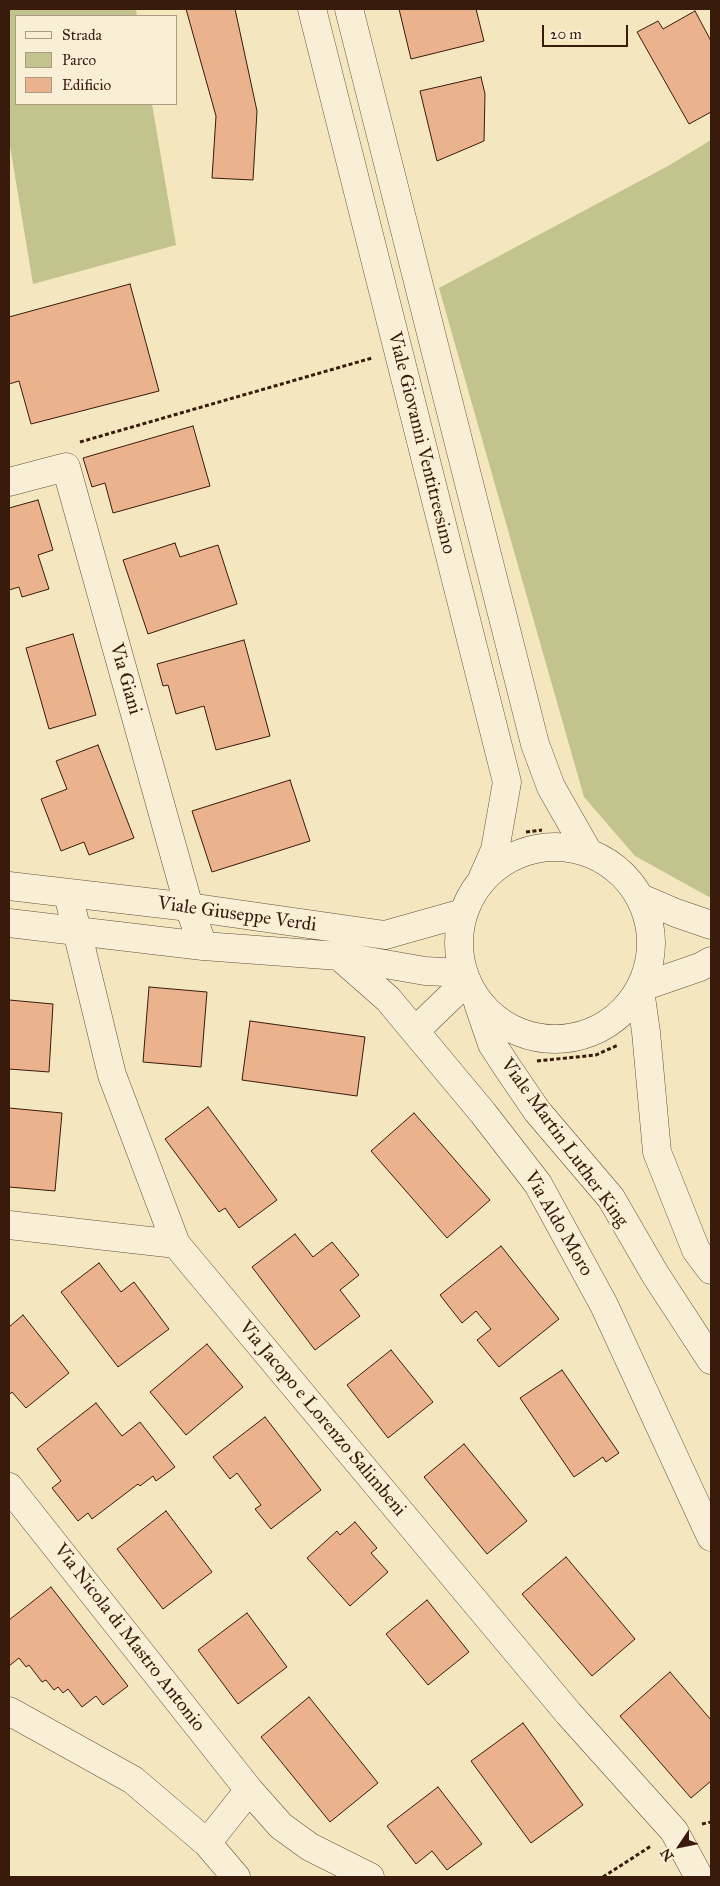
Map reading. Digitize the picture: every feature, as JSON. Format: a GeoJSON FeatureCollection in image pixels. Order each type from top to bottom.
{"type":"FeatureCollection","features":[{"type":"Feature","properties":{"kind":"street","name":"Viale Giovanni Ventitreesimo"},"geometry":{"type":"LineString","coordinates":[[312,9],[507,782],[495,850],[484,877]]}},
{"type":"Feature","properties":{"kind":"street","name":"Viale Giovanni Ventitreesimo"},"geometry":{"type":"LineString","coordinates":[[349,9],[535,744],[551,787],[588,852]]}},
{"type":"Feature","properties":{"kind":"street"},"geometry":{"type":"LineString","coordinates":[[9,482],[66,467]]}},
{"type":"Feature","properties":{"kind":"street","name":"Via Giani"},"geometry":{"type":"LineString","coordinates":[[66,467],[189,907],[203,946]]}},
{"type":"Feature","properties":{"kind":"street"},"geometry":{"type":"LineString","coordinates":[[560,846],[588,852],[609,863],[627,878],[641,898],[651,927],[651,957],[641,989],[619,1016],[592,1033],[560,1039],[527,1036],[498,1021],[469,984],[459,953],[459,933],[463,913],[472,894],[484,877],[506,859],[532,849],[560,846]]}},
{"type":"Feature","properties":{"kind":"street","name":"Viale Giuseppe Verdi"},"geometry":{"type":"LineString","coordinates":[[9,886],[189,907],[385,935],[463,913]]}},
{"type":"Feature","properties":{"kind":"street","name":"Via Jacopo e Lorenzo Salimbeni"},"geometry":{"type":"LineString","coordinates":[[68,894],[112,1075],[176,1244],[563,1706],[674,1831],[699,1877]]}},
{"type":"Feature","properties":{"kind":"street"},"geometry":{"type":"LineString","coordinates":[[641,898],[711,925]]}},
{"type":"Feature","properties":{"kind":"street","name":"Viale Giuseppe Verdi"},"geometry":{"type":"LineString","coordinates":[[9,923],[203,946],[339,956],[425,971],[469,984]]}},
{"type":"Feature","properties":{"kind":"street","name":"Via Aldo Moro"},"geometry":{"type":"LineString","coordinates":[[339,956],[388,999],[483,1113],[538,1184],[604,1305],[711,1537]]}},
{"type":"Feature","properties":{"kind":"street"},"geometry":{"type":"LineString","coordinates":[[641,989],[711,961]]}},
{"type":"Feature","properties":{"kind":"street"},"geometry":{"type":"LineString","coordinates":[[415,1031],[469,984]]}},
{"type":"Feature","properties":{"kind":"street","name":"Viale Martin Luther King"},"geometry":{"type":"LineString","coordinates":[[469,984],[492,1044],[538,1111],[610,1198],[655,1274],[711,1360]]}},
{"type":"Feature","properties":{"kind":"street"},"geometry":{"type":"LineString","coordinates":[[641,989],[657,1152],[696,1250],[711,1270]]}},
{"type":"Feature","properties":{"kind":"street"},"geometry":{"type":"LineString","coordinates":[[9,1224],[176,1244]]}},
{"type":"Feature","properties":{"kind":"street","name":"Via Nicola di Mastro Antonio"},"geometry":{"type":"LineString","coordinates":[[9,1487],[249,1790],[281,1826],[310,1847],[370,1877]]}},
{"type":"Feature","properties":{"kind":"street"},"geometry":{"type":"LineString","coordinates":[[9,1711],[134,1780],[207,1843],[236,1877]]}},
{"type":"Feature","properties":{"kind":"street"},"geometry":{"type":"LineString","coordinates":[[207,1843],[249,1790]]}},
{"type":"Feature","properties":{"kind":"path"},"geometry":{"type":"LineString","coordinates":[[66,467],[74,444],[398,350]]}},
{"type":"Feature","properties":{"kind":"path"},"geometry":{"type":"LineString","coordinates":[[497,837],[572,826]]}},
{"type":"Feature","properties":{"kind":"path"},"geometry":{"type":"LineString","coordinates":[[603,1877],[674,1831]]}},
{"type":"Feature","properties":{"kind":"green space"},"geometry":{"type":"Polygon","coordinates":[[[9,9],[136,9],[137,15],[15,15],[15,105],[152,105],[176,245],[33,284],[9,140],[9,9]]]}},
{"type":"Feature","properties":{"kind":"green space"},"geometry":{"type":"Polygon","coordinates":[[[711,140],[711,898],[635,856],[584,797],[439,288],[668,166],[711,140]]]}},
{"type":"Feature","properties":{"kind":"building"},"geometry":{"type":"Polygon","coordinates":[[[186,9],[235,9],[257,111],[253,180],[212,178],[216,116],[186,9]]]}},
{"type":"Feature","properties":{"kind":"building"},"geometry":{"type":"Polygon","coordinates":[[[399,9],[476,9],[484,41],[411,59],[399,9]]]}},
{"type":"Feature","properties":{"kind":"building"},"geometry":{"type":"Polygon","coordinates":[[[695,11],[711,41],[711,112],[689,124],[637,32],[658,21],[663,29],[695,11]]]}},
{"type":"Feature","properties":{"kind":"building"},"geometry":{"type":"Polygon","coordinates":[[[481,77],[485,94],[484,141],[437,161],[420,91],[481,77]]]}},
{"type":"Feature","properties":{"kind":"building"},"geometry":{"type":"Polygon","coordinates":[[[130,284],[159,391],[31,424],[19,381],[9,384],[9,317],[130,284]]]}},
{"type":"Feature","properties":{"kind":"building"},"geometry":{"type":"Polygon","coordinates":[[[193,426],[210,486],[113,513],[105,483],[92,487],[83,458],[193,426]]]}},
{"type":"Feature","properties":{"kind":"building"},"geometry":{"type":"Polygon","coordinates":[[[38,500],[53,550],[38,555],[49,589],[22,597],[19,587],[9,590],[9,508],[38,500]]]}},
{"type":"Feature","properties":{"kind":"building"},"geometry":{"type":"Polygon","coordinates":[[[175,543],[180,557],[218,545],[237,604],[148,634],[123,560],[175,543]]]}},
{"type":"Feature","properties":{"kind":"building"},"geometry":{"type":"Polygon","coordinates":[[[73,634],[96,715],[49,729],[26,648],[73,634]]]}},
{"type":"Feature","properties":{"kind":"building"},"geometry":{"type":"Polygon","coordinates":[[[244,640],[270,736],[216,750],[204,706],[176,714],[168,685],[163,686],[157,664],[244,640]]]}},
{"type":"Feature","properties":{"kind":"building"},"geometry":{"type":"Polygon","coordinates":[[[98,745],[134,838],[89,855],[84,842],[61,851],[41,799],[67,789],[56,761],[98,745]]]}},
{"type":"Feature","properties":{"kind":"building"},"geometry":{"type":"Polygon","coordinates":[[[290,780],[310,841],[212,872],[192,811],[290,780]]]}},
{"type":"Feature","properties":{"kind":"building"},"geometry":{"type":"Polygon","coordinates":[[[149,987],[207,992],[201,1067],[143,1062],[149,987]]]}},
{"type":"Feature","properties":{"kind":"building"},"geometry":{"type":"Polygon","coordinates":[[[9,1000],[53,1004],[49,1072],[9,1069],[9,1000]]]}},
{"type":"Feature","properties":{"kind":"building"},"geometry":{"type":"Polygon","coordinates":[[[250,1021],[365,1037],[357,1096],[242,1080],[250,1021]]]}},
{"type":"Feature","properties":{"kind":"building"},"geometry":{"type":"Polygon","coordinates":[[[208,1107],[277,1200],[239,1228],[225,1208],[219,1212],[165,1139],[208,1107]]]}},
{"type":"Feature","properties":{"kind":"building"},"geometry":{"type":"Polygon","coordinates":[[[9,1108],[62,1113],[55,1191],[9,1187],[9,1108]]]}},
{"type":"Feature","properties":{"kind":"building"},"geometry":{"type":"Polygon","coordinates":[[[414,1113],[490,1200],[447,1238],[371,1151],[414,1113]]]}},
{"type":"Feature","properties":{"kind":"building"},"geometry":{"type":"Polygon","coordinates":[[[295,1234],[313,1257],[332,1242],[359,1275],[340,1290],[360,1316],[315,1350],[252,1267],[295,1234]]]}},
{"type":"Feature","properties":{"kind":"building"},"geometry":{"type":"Polygon","coordinates":[[[501,1246],[559,1319],[499,1367],[477,1340],[491,1329],[476,1311],[462,1323],[440,1295],[501,1246]]]}},
{"type":"Feature","properties":{"kind":"building"},"geometry":{"type":"Polygon","coordinates":[[[99,1263],[121,1292],[134,1282],[169,1329],[118,1367],[61,1292],[99,1263]]]}},
{"type":"Feature","properties":{"kind":"building"},"geometry":{"type":"Polygon","coordinates":[[[23,1315],[69,1373],[26,1408],[12,1392],[9,1395],[9,1327],[23,1315]]]}},
{"type":"Feature","properties":{"kind":"building"},"geometry":{"type":"Polygon","coordinates":[[[207,1344],[243,1387],[186,1435],[150,1392],[207,1344]]]}},
{"type":"Feature","properties":{"kind":"building"},"geometry":{"type":"Polygon","coordinates":[[[391,1350],[433,1402],[388,1438],[347,1385],[391,1350]]]}},
{"type":"Feature","properties":{"kind":"building"},"geometry":{"type":"Polygon","coordinates":[[[562,1370],[619,1453],[606,1462],[603,1457],[574,1477],[520,1398],[562,1370]]]}},
{"type":"Feature","properties":{"kind":"building"},"geometry":{"type":"Polygon","coordinates":[[[96,1403],[122,1436],[140,1422],[175,1467],[156,1481],[153,1476],[140,1486],[138,1484],[92,1519],[88,1513],[78,1521],[52,1488],[61,1481],[37,1449],[96,1403]]]}},
{"type":"Feature","properties":{"kind":"building"},"geometry":{"type":"Polygon","coordinates":[[[265,1417],[321,1490],[271,1529],[255,1509],[261,1505],[237,1473],[230,1479],[213,1457],[265,1417]]]}},
{"type":"Feature","properties":{"kind":"building"},"geometry":{"type":"Polygon","coordinates":[[[464,1444],[527,1521],[487,1554],[424,1477],[464,1444]]]}},
{"type":"Feature","properties":{"kind":"building"},"geometry":{"type":"Polygon","coordinates":[[[166,1511],[212,1572],[163,1609],[117,1549],[166,1511]]]}},
{"type":"Feature","properties":{"kind":"building"},"geometry":{"type":"Polygon","coordinates":[[[355,1522],[377,1548],[371,1553],[388,1572],[350,1606],[307,1558],[337,1531],[340,1535],[355,1522]]]}},
{"type":"Feature","properties":{"kind":"building"},"geometry":{"type":"Polygon","coordinates":[[[566,1557],[635,1639],[592,1676],[522,1594],[566,1557]]]}},
{"type":"Feature","properties":{"kind":"building"},"geometry":{"type":"Polygon","coordinates":[[[51,1587],[128,1686],[103,1705],[96,1696],[82,1707],[68,1689],[63,1693],[58,1687],[54,1690],[46,1680],[42,1682],[29,1665],[26,1667],[19,1658],[9,1666],[9,1620],[51,1587]]]}},
{"type":"Feature","properties":{"kind":"building"},"geometry":{"type":"Polygon","coordinates":[[[427,1600],[469,1652],[428,1685],[386,1634],[427,1600]]]}},
{"type":"Feature","properties":{"kind":"building"},"geometry":{"type":"Polygon","coordinates":[[[247,1613],[287,1667],[238,1704],[198,1650],[247,1613]]]}},
{"type":"Feature","properties":{"kind":"building"},"geometry":{"type":"Polygon","coordinates":[[[670,1672],[711,1720],[711,1781],[691,1798],[620,1716],[670,1672]]]}},
{"type":"Feature","properties":{"kind":"building"},"geometry":{"type":"Polygon","coordinates":[[[309,1697],[378,1783],[330,1822],[261,1737],[309,1697]]]}},
{"type":"Feature","properties":{"kind":"building"},"geometry":{"type":"Polygon","coordinates":[[[523,1723],[583,1805],[531,1843],[471,1761],[523,1723]]]}},
{"type":"Feature","properties":{"kind":"building"},"geometry":{"type":"Polygon","coordinates":[[[438,1787],[482,1844],[447,1870],[432,1851],[416,1864],[387,1826],[438,1787]]]}}]}
